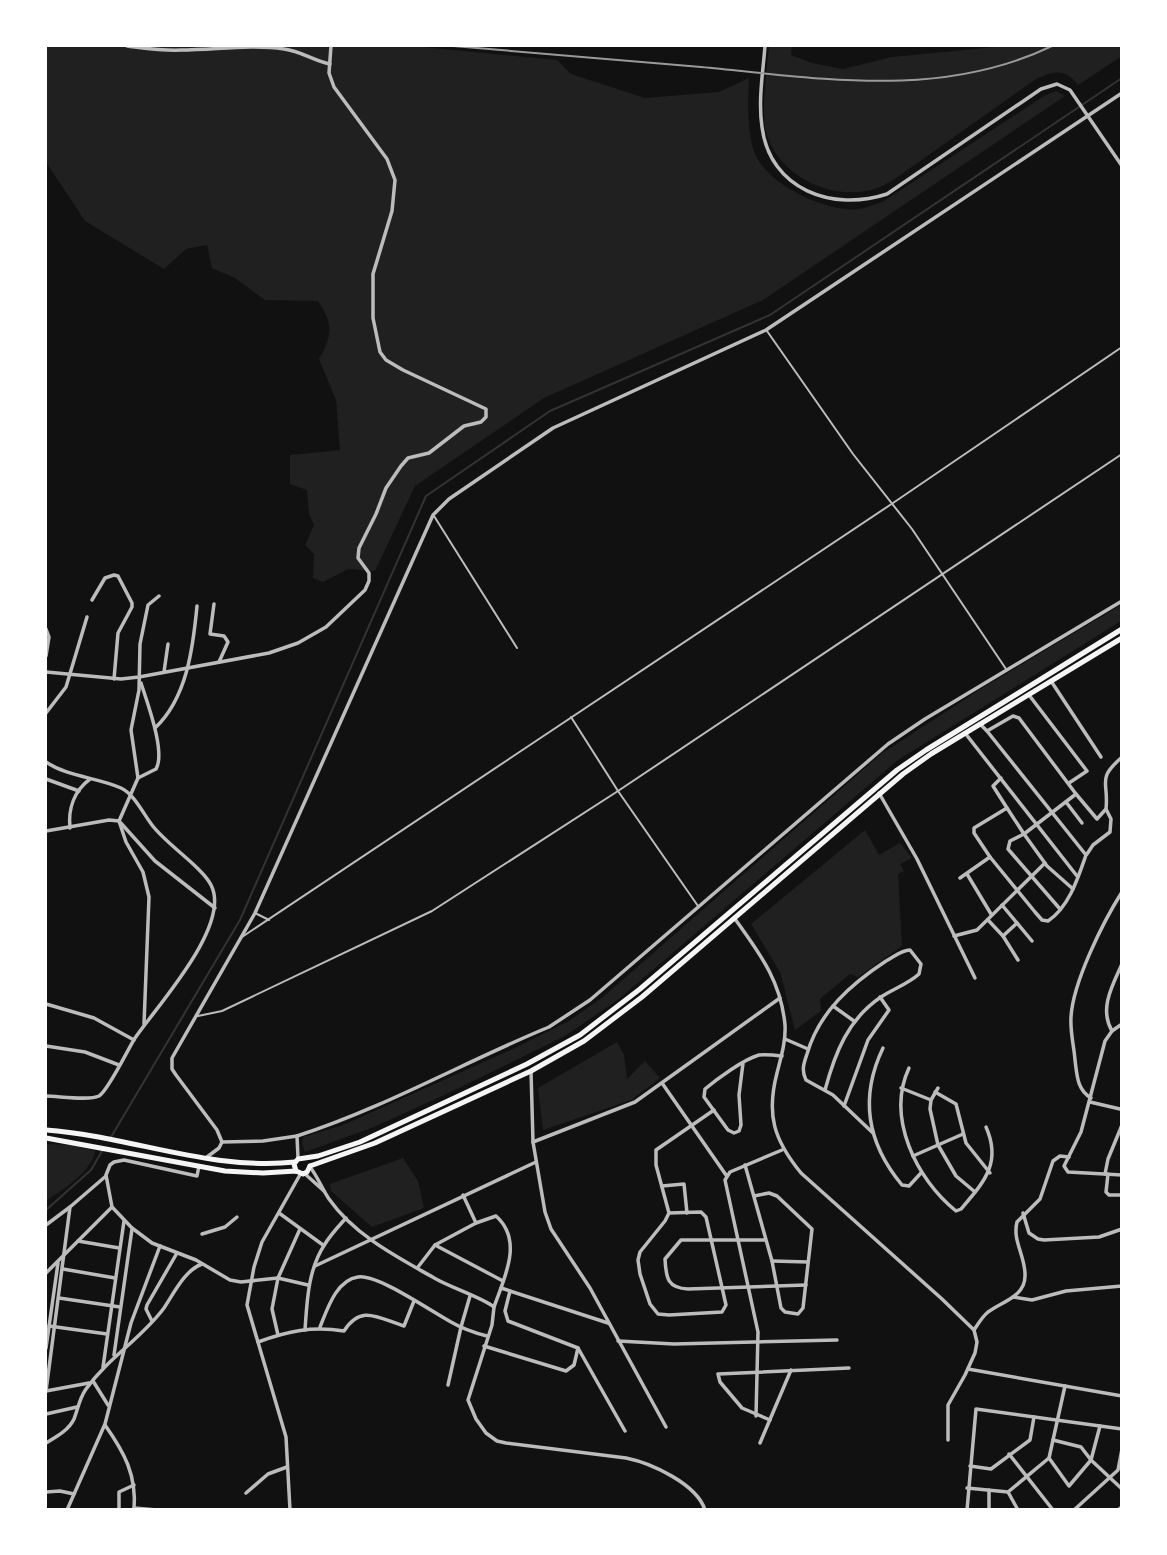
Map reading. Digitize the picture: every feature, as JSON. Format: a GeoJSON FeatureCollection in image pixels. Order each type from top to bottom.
{"type":"FeatureCollection","features":[{"type":"Feature","properties":{"kind":"highway"},"geometry":{"type":"LineString","coordinates":[[46,1130],[97,1137],[205,1159],[254,1164],[301,1160],[372,1137],[527,1064],[580,1035],[640,989],[897,770],[1122,629]]}},
{"type":"Feature","properties":{"kind":"highway"},"geometry":{"type":"LineString","coordinates":[[46,1138],[243,1172],[300,1172],[375,1143],[531,1071],[584,1041],[615,1019],[879,793],[931,754],[1122,638]]}},
{"type":"Feature","properties":{"kind":"highway"},"geometry":{"type":"LineString","coordinates":[[301,1160],[310,1166]]}},
{"type":"Feature","properties":{"kind":"highway"},"geometry":{"type":"LineString","coordinates":[[300,1172],[301,1160]]}},
{"type":"Feature","properties":{"kind":"street"},"geometry":{"type":"LineString","coordinates":[[127,46],[177,51],[242,47],[285,49],[302,52],[330,64]]}},
{"type":"Feature","properties":{"kind":"street"},"geometry":{"type":"LineString","coordinates":[[46,672],[114,678],[139,677],[269,653],[298,643],[326,627],[365,590],[369,573],[358,558],[359,548],[386,488],[401,466],[408,458],[429,453],[464,426],[484,420],[487,413],[479,405],[390,363],[380,352],[373,318],[372,284],[392,211],[395,180],[387,159],[334,88],[329,73],[331,46]]}},
{"type":"Feature","properties":{"kind":"street"},"geometry":{"type":"LineString","coordinates":[[765,46],[762,87],[762,129],[765,143],[778,167],[798,187],[812,194],[845,202],[876,198],[906,183],[1041,89],[1057,84],[1070,90],[1122,166]]}},
{"type":"Feature","properties":{"kind":"street"},"geometry":{"type":"LineString","coordinates":[[222,1142],[172,1069],[174,1054],[255,913],[433,515],[449,499],[553,428],[766,330],[1122,93]]}},
{"type":"Feature","properties":{"kind":"street"},"geometry":{"type":"LineString","coordinates":[[92,600],[109,574],[117,576],[132,603],[118,633],[114,678]]}},
{"type":"Feature","properties":{"kind":"street"},"geometry":{"type":"LineString","coordinates":[[144,1025],[149,897],[143,872],[126,842],[119,821],[138,778],[131,730],[139,677],[139,655],[148,605],[159,596]]}},
{"type":"Feature","properties":{"kind":"street"},"geometry":{"type":"LineString","coordinates":[[222,1142],[263,1141],[297,1136],[335,1123],[558,1022],[590,1000],[888,744],[1122,601]]}},
{"type":"Feature","properties":{"kind":"street"},"geometry":{"type":"LineString","coordinates":[[214,604],[210,634],[224,636],[228,642],[219,662]]}},
{"type":"Feature","properties":{"kind":"street"},"geometry":{"type":"LineString","coordinates":[[155,728],[174,705],[188,667],[197,606]]}},
{"type":"Feature","properties":{"kind":"street"},"geometry":{"type":"LineString","coordinates":[[46,713],[62,693],[87,617]]}},
{"type":"Feature","properties":{"kind":"street"},"geometry":{"type":"LineString","coordinates":[[46,629],[49,637],[46,656]]}},
{"type":"Feature","properties":{"kind":"street"},"geometry":{"type":"LineString","coordinates":[[164,672],[168,644]]}},
{"type":"Feature","properties":{"kind":"street"},"geometry":{"type":"LineString","coordinates":[[138,778],[154,771],[159,765],[155,728],[139,677]]}},
{"type":"Feature","properties":{"kind":"street"},"geometry":{"type":"LineString","coordinates":[[1051,681],[1101,757]]}},
{"type":"Feature","properties":{"kind":"street"},"geometry":{"type":"LineString","coordinates":[[1028,695],[1087,771],[1069,783]]}},
{"type":"Feature","properties":{"kind":"street"},"geometry":{"type":"LineString","coordinates":[[987,730],[1013,716],[1017,717],[1095,818],[1100,818],[1106,809]]}},
{"type":"Feature","properties":{"kind":"street"},"geometry":{"type":"LineString","coordinates":[[980,724],[1086,855]]}},
{"type":"Feature","properties":{"kind":"street"},"geometry":{"type":"LineString","coordinates":[[965,733],[1077,876]]}},
{"type":"Feature","properties":{"kind":"street"},"geometry":{"type":"LineString","coordinates":[[1007,807],[974,830],[990,857],[1017,890],[1044,920],[1051,920],[1073,889],[1086,855],[1093,845],[1110,832],[1111,819],[1106,809],[1104,778],[1122,757]]}},
{"type":"Feature","properties":{"kind":"street"},"geometry":{"type":"LineString","coordinates":[[46,762],[65,772],[118,787],[131,796],[159,834],[209,882],[215,896],[215,908],[206,933],[186,970],[144,1025],[103,1093],[96,1097],[46,1096]]}},
{"type":"Feature","properties":{"kind":"street"},"geometry":{"type":"LineString","coordinates":[[1001,778],[993,786],[1024,834],[1057,877],[1073,889]]}},
{"type":"Feature","properties":{"kind":"street"},"geometry":{"type":"LineString","coordinates":[[46,779],[79,791]]}},
{"type":"Feature","properties":{"kind":"street"},"geometry":{"type":"LineString","coordinates":[[70,828],[71,809],[79,791],[90,779]]}},
{"type":"Feature","properties":{"kind":"street"},"geometry":{"type":"LineString","coordinates":[[879,793],[917,859],[975,978]]}},
{"type":"Feature","properties":{"kind":"street"},"geometry":{"type":"LineString","coordinates":[[1060,909],[1007,846],[1010,841],[1024,834],[1076,794]]}},
{"type":"Feature","properties":{"kind":"street"},"geometry":{"type":"LineString","coordinates":[[1066,802],[1082,823]]}},
{"type":"Feature","properties":{"kind":"street"},"geometry":{"type":"LineString","coordinates":[[46,831],[109,820],[119,821],[155,861],[215,908]]}},
{"type":"Feature","properties":{"kind":"street"},"geometry":{"type":"LineString","coordinates":[[960,878],[990,857]]}},
{"type":"Feature","properties":{"kind":"street"},"geometry":{"type":"LineString","coordinates":[[954,936],[973,932],[988,920],[1001,904],[1045,863]]}},
{"type":"Feature","properties":{"kind":"street"},"geometry":{"type":"LineString","coordinates":[[967,874],[991,915]]}},
{"type":"Feature","properties":{"kind":"street"},"geometry":{"type":"LineString","coordinates":[[1121,1103],[1121,1110],[1090,1100],[1084,1094],[1079,1083],[1071,1016],[1077,991],[1095,946],[1122,892]]}},
{"type":"Feature","properties":{"kind":"street"},"geometry":{"type":"LineString","coordinates":[[1001,904],[1032,941]]}},
{"type":"Feature","properties":{"kind":"street"},"geometry":{"type":"LineString","coordinates":[[735,918],[773,975],[780,998],[785,1039],[772,1105],[774,1125],[782,1150],[801,1173],[942,1298],[974,1330],[977,1342],[968,1369],[948,1405],[948,1440]]}},
{"type":"Feature","properties":{"kind":"street"},"geometry":{"type":"LineString","coordinates":[[988,920],[1003,936],[1018,960]]}},
{"type":"Feature","properties":{"kind":"street"},"geometry":{"type":"LineString","coordinates":[[1003,936],[1017,923]]}},
{"type":"Feature","properties":{"kind":"street"},"geometry":{"type":"LineString","coordinates":[[825,1090],[838,1047],[855,1021],[880,997],[919,974],[921,964],[910,950],[902,951],[861,979],[833,1006],[808,1049],[804,1065],[804,1076],[812,1084],[825,1090],[845,1106],[873,1133]]}},
{"type":"Feature","properties":{"kind":"street"},"geometry":{"type":"LineString","coordinates":[[1112,1031],[1106,1010],[1122,964]]}},
{"type":"Feature","properties":{"kind":"street"},"geometry":{"type":"LineString","coordinates":[[845,1106],[867,1041],[889,1010],[880,997]]}},
{"type":"Feature","properties":{"kind":"street"},"geometry":{"type":"LineString","coordinates":[[533,1142],[635,1102],[780,998]]}},
{"type":"Feature","properties":{"kind":"street"},"geometry":{"type":"LineString","coordinates":[[46,1004],[94,1018],[134,1040]]}},
{"type":"Feature","properties":{"kind":"street"},"geometry":{"type":"LineString","coordinates":[[833,1006],[855,1021]]}},
{"type":"Feature","properties":{"kind":"street"},"geometry":{"type":"LineString","coordinates":[[1122,1024],[1112,1031],[1105,1041],[1081,1132],[1064,1166],[1066,1171],[1122,1175]]}},
{"type":"Feature","properties":{"kind":"street"},"geometry":{"type":"LineString","coordinates":[[785,1039],[808,1049]]}},
{"type":"Feature","properties":{"kind":"street"},"geometry":{"type":"LineString","coordinates":[[46,1046],[85,1052],[119,1065]]}},
{"type":"Feature","properties":{"kind":"street"},"geometry":{"type":"LineString","coordinates":[[883,1048],[870,1082],[869,1116],[873,1133],[889,1167],[902,1185],[909,1186],[922,1173]]}},
{"type":"Feature","properties":{"kind":"street"},"geometry":{"type":"LineString","coordinates":[[743,1063],[739,1095],[741,1125],[739,1131],[731,1132],[704,1097],[705,1089],[743,1063],[763,1055],[782,1056]]}},
{"type":"Feature","properties":{"kind":"street"},"geometry":{"type":"LineString","coordinates":[[909,1068],[901,1088],[904,1124],[913,1156],[941,1198],[956,1211],[960,1211],[990,1173],[992,1148],[986,1127]]}},
{"type":"Feature","properties":{"kind":"street"},"geometry":{"type":"LineString","coordinates":[[531,1071],[533,1142],[540,1190],[551,1229],[610,1323],[666,1427]]}},
{"type":"Feature","properties":{"kind":"street"},"geometry":{"type":"LineString","coordinates":[[662,1083],[726,1175],[727,1194],[758,1332],[757,1416]]}},
{"type":"Feature","properties":{"kind":"street"},"geometry":{"type":"LineString","coordinates":[[901,1088],[931,1100]]}},
{"type":"Feature","properties":{"kind":"street"},"geometry":{"type":"LineString","coordinates":[[975,1192],[956,1176],[938,1145],[930,1109],[931,1100],[937,1090],[956,1104],[963,1134],[970,1149],[990,1173]]}},
{"type":"Feature","properties":{"kind":"street"},"geometry":{"type":"LineString","coordinates":[[668,1213],[705,1214],[726,1305],[722,1312],[663,1315],[652,1308],[638,1260],[640,1252],[665,1221],[668,1213],[654,1157],[656,1150],[714,1110]]}},
{"type":"Feature","properties":{"kind":"street"},"geometry":{"type":"LineString","coordinates":[[1122,1125],[1110,1151],[1106,1192],[1110,1195],[1122,1195]]}},
{"type":"Feature","properties":{"kind":"street"},"geometry":{"type":"LineString","coordinates":[[913,1156],[963,1134]]}},
{"type":"Feature","properties":{"kind":"street"},"geometry":{"type":"LineString","coordinates":[[297,1136],[301,1160]]}},
{"type":"Feature","properties":{"kind":"street"},"geometry":{"type":"LineString","coordinates":[[205,1159],[219,1148],[222,1142]]}},
{"type":"Feature","properties":{"kind":"street"},"geometry":{"type":"LineString","coordinates":[[726,1175],[782,1150]]}},
{"type":"Feature","properties":{"kind":"street"},"geometry":{"type":"LineString","coordinates":[[974,1330],[987,1313],[1013,1297],[1025,1278],[1015,1230],[1018,1219],[1040,1199],[1053,1161],[1060,1156],[1069,1157]]}},
{"type":"Feature","properties":{"kind":"street"},"geometry":{"type":"LineString","coordinates":[[46,1225],[106,1175],[110,1165],[119,1160],[197,1176],[199,1166]]}},
{"type":"Feature","properties":{"kind":"street"},"geometry":{"type":"LineString","coordinates":[[314,1266],[536,1162]]}},
{"type":"Feature","properties":{"kind":"street"},"geometry":{"type":"LineString","coordinates":[[745,1165],[772,1262],[782,1311],[798,1314],[803,1310],[811,1226],[773,1193],[754,1196]]}},
{"type":"Feature","properties":{"kind":"street"},"geometry":{"type":"LineString","coordinates":[[310,1166],[346,1218],[372,1239],[396,1257],[494,1307]]}},
{"type":"Feature","properties":{"kind":"street"},"geometry":{"type":"LineString","coordinates":[[290,1510],[286,1437],[248,1312],[250,1281],[262,1242],[300,1172],[326,1192]]}},
{"type":"Feature","properties":{"kind":"street"},"geometry":{"type":"LineString","coordinates":[[106,1175],[112,1207],[146,1239],[203,1264],[230,1280],[278,1278],[308,1285]]}},
{"type":"Feature","properties":{"kind":"street"},"geometry":{"type":"LineString","coordinates":[[662,1186],[680,1183],[685,1185],[687,1213]]}},
{"type":"Feature","properties":{"kind":"street"},"geometry":{"type":"LineString","coordinates":[[463,1195],[476,1223]]}},
{"type":"Feature","properties":{"kind":"street"},"geometry":{"type":"LineString","coordinates":[[70,1207],[46,1391],[92,1382]]}},
{"type":"Feature","properties":{"kind":"street"},"geometry":{"type":"LineString","coordinates":[[46,1273],[112,1207]]}},
{"type":"Feature","properties":{"kind":"street"},"geometry":{"type":"LineString","coordinates":[[278,1213],[323,1245]]}},
{"type":"Feature","properties":{"kind":"street"},"geometry":{"type":"LineString","coordinates":[[1023,1213],[1027,1231],[1041,1240],[1100,1237],[1122,1229]]}},
{"type":"Feature","properties":{"kind":"street"},"geometry":{"type":"LineString","coordinates":[[418,1267],[435,1245],[476,1223],[496,1216],[508,1233],[512,1249],[468,1400],[476,1419],[490,1437],[506,1443],[626,1458],[643,1463],[691,1490],[701,1500],[705,1510]]}},
{"type":"Feature","properties":{"kind":"street"},"geometry":{"type":"LineString","coordinates":[[202,1234],[225,1227],[237,1217]]}},
{"type":"Feature","properties":{"kind":"street"},"geometry":{"type":"LineString","coordinates":[[305,1330],[308,1285],[314,1266],[323,1245],[346,1218]]}},
{"type":"Feature","properties":{"kind":"street"},"geometry":{"type":"LineString","coordinates":[[103,1367],[124,1221]]}},
{"type":"Feature","properties":{"kind":"street"},"geometry":{"type":"LineString","coordinates":[[114,1356],[132,1228]]}},
{"type":"Feature","properties":{"kind":"street"},"geometry":{"type":"LineString","coordinates":[[278,1335],[272,1309],[278,1278],[300,1229]]}},
{"type":"Feature","properties":{"kind":"street"},"geometry":{"type":"LineString","coordinates":[[765,1240],[681,1240],[666,1257],[670,1284],[675,1287],[722,1288],[806,1285]]}},
{"type":"Feature","properties":{"kind":"street"},"geometry":{"type":"LineString","coordinates":[[78,1241],[119,1248]]}},
{"type":"Feature","properties":{"kind":"street"},"geometry":{"type":"LineString","coordinates":[[435,1245],[503,1281]]}},
{"type":"Feature","properties":{"kind":"street"},"geometry":{"type":"LineString","coordinates":[[67,1510],[104,1424],[140,1297],[160,1246]]}},
{"type":"Feature","properties":{"kind":"street"},"geometry":{"type":"LineString","coordinates":[[152,1322],[147,1305],[177,1253]]}},
{"type":"Feature","properties":{"kind":"street"},"geometry":{"type":"LineString","coordinates":[[46,1348],[59,1261]]}},
{"type":"Feature","properties":{"kind":"street"},"geometry":{"type":"LineString","coordinates":[[772,1262],[808,1262]]}},
{"type":"Feature","properties":{"kind":"street"},"geometry":{"type":"LineString","coordinates":[[46,1443],[70,1426],[77,1406],[103,1367],[139,1337],[184,1278],[195,1267],[203,1264]]}},
{"type":"Feature","properties":{"kind":"street"},"geometry":{"type":"LineString","coordinates":[[63,1269],[115,1278]]}},
{"type":"Feature","properties":{"kind":"street"},"geometry":{"type":"LineString","coordinates":[[320,1327],[335,1294],[357,1277],[369,1278],[461,1327],[487,1336]]}},
{"type":"Feature","properties":{"kind":"street"},"geometry":{"type":"LineString","coordinates":[[1013,1297],[1032,1300],[1066,1291],[1122,1286]]}},
{"type":"Feature","properties":{"kind":"street"},"geometry":{"type":"LineString","coordinates":[[501,1288],[610,1323]]}},
{"type":"Feature","properties":{"kind":"street"},"geometry":{"type":"LineString","coordinates":[[510,1291],[505,1311],[508,1321],[578,1348],[625,1432]]}},
{"type":"Feature","properties":{"kind":"street"},"geometry":{"type":"LineString","coordinates":[[448,1385],[470,1296]]}},
{"type":"Feature","properties":{"kind":"street"},"geometry":{"type":"LineString","coordinates":[[59,1298],[120,1307]]}},
{"type":"Feature","properties":{"kind":"street"},"geometry":{"type":"LineString","coordinates":[[258,1342],[278,1335],[320,1327],[344,1331],[352,1318],[365,1314],[404,1326],[414,1301]]}},
{"type":"Feature","properties":{"kind":"street"},"geometry":{"type":"LineString","coordinates":[[49,1326],[107,1334]]}},
{"type":"Feature","properties":{"kind":"street"},"geometry":{"type":"LineString","coordinates":[[618,1341],[674,1344],[837,1340]]}},
{"type":"Feature","properties":{"kind":"street"},"geometry":{"type":"LineString","coordinates":[[484,1346],[566,1371],[574,1365],[578,1348]]}},
{"type":"Feature","properties":{"kind":"street"},"geometry":{"type":"LineString","coordinates":[[770,1420],[742,1408],[722,1386],[718,1375],[731,1371],[849,1368]]}},
{"type":"Feature","properties":{"kind":"street"},"geometry":{"type":"LineString","coordinates":[[968,1369],[1122,1396]]}},
{"type":"Feature","properties":{"kind":"street"},"geometry":{"type":"LineString","coordinates":[[760,1443],[791,1370]]}},
{"type":"Feature","properties":{"kind":"street"},"geometry":{"type":"LineString","coordinates":[[92,1382],[108,1405]]}},
{"type":"Feature","properties":{"kind":"street"},"geometry":{"type":"LineString","coordinates":[[967,1488],[1008,1492],[1049,1458],[1065,1386]]}},
{"type":"Feature","properties":{"kind":"street"},"geometry":{"type":"LineString","coordinates":[[46,1414],[77,1406]]}},
{"type":"Feature","properties":{"kind":"street"},"geometry":{"type":"LineString","coordinates":[[967,1510],[976,1409],[1122,1429]]}},
{"type":"Feature","properties":{"kind":"street"},"geometry":{"type":"LineString","coordinates":[[970,1466],[991,1469],[1030,1440],[1034,1417]]}},
{"type":"Feature","properties":{"kind":"street"},"geometry":{"type":"LineString","coordinates":[[104,1424],[130,1466],[134,1485],[134,1509],[157,1510]]}},
{"type":"Feature","properties":{"kind":"street"},"geometry":{"type":"LineString","coordinates":[[1049,1458],[1069,1486],[1091,1460],[1100,1426]]}},
{"type":"Feature","properties":{"kind":"street"},"geometry":{"type":"LineString","coordinates":[[1053,1440],[1081,1447],[1122,1489]]}},
{"type":"Feature","properties":{"kind":"street"},"geometry":{"type":"LineString","coordinates":[[1074,1510],[1118,1470],[1122,1449]]}},
{"type":"Feature","properties":{"kind":"street"},"geometry":{"type":"LineString","coordinates":[[1009,1454],[1054,1510]]}},
{"type":"Feature","properties":{"kind":"street"},"geometry":{"type":"LineString","coordinates":[[246,1493],[268,1474],[287,1467]]}},
{"type":"Feature","properties":{"kind":"street"},"geometry":{"type":"LineString","coordinates":[[119,1510],[119,1492],[134,1485]]}},
{"type":"Feature","properties":{"kind":"street"},"geometry":{"type":"LineString","coordinates":[[989,1490],[989,1510]]}},
{"type":"Feature","properties":{"kind":"street"},"geometry":{"type":"LineString","coordinates":[[46,1492],[74,1494]]}},
{"type":"Feature","properties":{"kind":"street"},"geometry":{"type":"LineString","coordinates":[[1008,1492],[1018,1510]]}},
{"type":"Feature","properties":{"kind":"lane"},"geometry":{"type":"LineString","coordinates":[[766,330],[853,454],[893,503],[1007,670]]}},
{"type":"Feature","properties":{"kind":"lane"},"geometry":{"type":"LineString","coordinates":[[243,937],[893,503],[1122,346]]}},
{"type":"Feature","properties":{"kind":"lane"},"geometry":{"type":"LineString","coordinates":[[197,1016],[222,1011],[432,911],[618,791],[1122,454]]}},
{"type":"Feature","properties":{"kind":"lane"},"geometry":{"type":"LineString","coordinates":[[433,515],[517,648]]}},
{"type":"Feature","properties":{"kind":"lane"},"geometry":{"type":"LineString","coordinates":[[571,717],[618,791],[699,907]]}},
{"type":"Feature","properties":{"kind":"lane"},"geometry":{"type":"LineString","coordinates":[[255,913],[270,920]]}},
{"type":"Feature","properties":{"kind":"shaded area"},"geometry":{"type":"Polygon","coordinates":[[[46,46],[412,46],[557,60],[571,74],[645,98],[719,92],[749,78],[748,118],[751,140],[757,158],[764,168],[802,196],[846,209],[862,208],[884,201],[1044,96],[1056,91],[1065,96],[763,300],[544,398],[415,486],[375,571],[348,569],[323,582],[313,578],[314,554],[305,545],[314,525],[309,514],[307,490],[290,484],[290,455],[340,450],[336,400],[319,359],[329,336],[329,323],[323,309],[318,301],[265,300],[235,278],[212,268],[207,245],[186,249],[164,269],[85,221],[46,162],[46,46]]]}},
{"type":"Feature","properties":{"kind":"shaded area"},"geometry":{"type":"Polygon","coordinates":[[[769,46],[792,46],[791,55],[812,63],[843,69],[892,57],[1006,46],[1121,46],[1122,56],[1078,85],[1068,76],[1059,73],[1036,79],[892,181],[873,190],[850,192],[834,191],[803,178],[789,169],[770,143],[764,110],[769,46]]]}},
{"type":"Feature","properties":{"kind":"shaded area"},"geometry":{"type":"Polygon","coordinates":[[[1121,605],[1121,621],[898,760],[619,999],[565,1036],[374,1127],[305,1152],[303,1137],[343,1125],[569,1021],[603,997],[881,754],[984,687],[1121,605]]]}},
{"type":"Feature","properties":{"kind":"shaded area"},"geometry":{"type":"Polygon","coordinates":[[[865,830],[879,855],[900,843],[912,858],[900,864],[904,871],[898,874],[902,946],[858,977],[850,974],[820,999],[821,1011],[795,1030],[780,972],[751,924],[865,830]]]}},
{"type":"Feature","properties":{"kind":"shaded area"},"geometry":{"type":"Polygon","coordinates":[[[617,1042],[624,1055],[627,1079],[645,1061],[660,1078],[631,1100],[543,1130],[538,1088],[617,1042]]]}},
{"type":"Feature","properties":{"kind":"shaded area"},"geometry":{"type":"Polygon","coordinates":[[[46,1144],[70,1145],[95,1151],[93,1159],[82,1173],[46,1201],[46,1144]]]}},
{"type":"Feature","properties":{"kind":"shaded area"},"geometry":{"type":"Polygon","coordinates":[[[403,1158],[418,1181],[424,1208],[372,1227],[331,1191],[330,1184],[403,1158]]]}},
{"type":"Feature","properties":{"kind":"waterway"},"geometry":{"type":"LineString","coordinates":[[111,1137],[240,920],[426,496],[550,411],[770,315],[1122,78]]}},
{"type":"Feature","properties":{"kind":"waterway"},"geometry":{"type":"LineString","coordinates":[[46,1210],[91,1170],[102,1151]]}},
{"type":"Feature","properties":{"kind":"railway"},"geometry":{"type":"LineString","coordinates":[[453,46],[790,76],[879,81],[967,74],[1010,63],[1052,46]]}}]}
